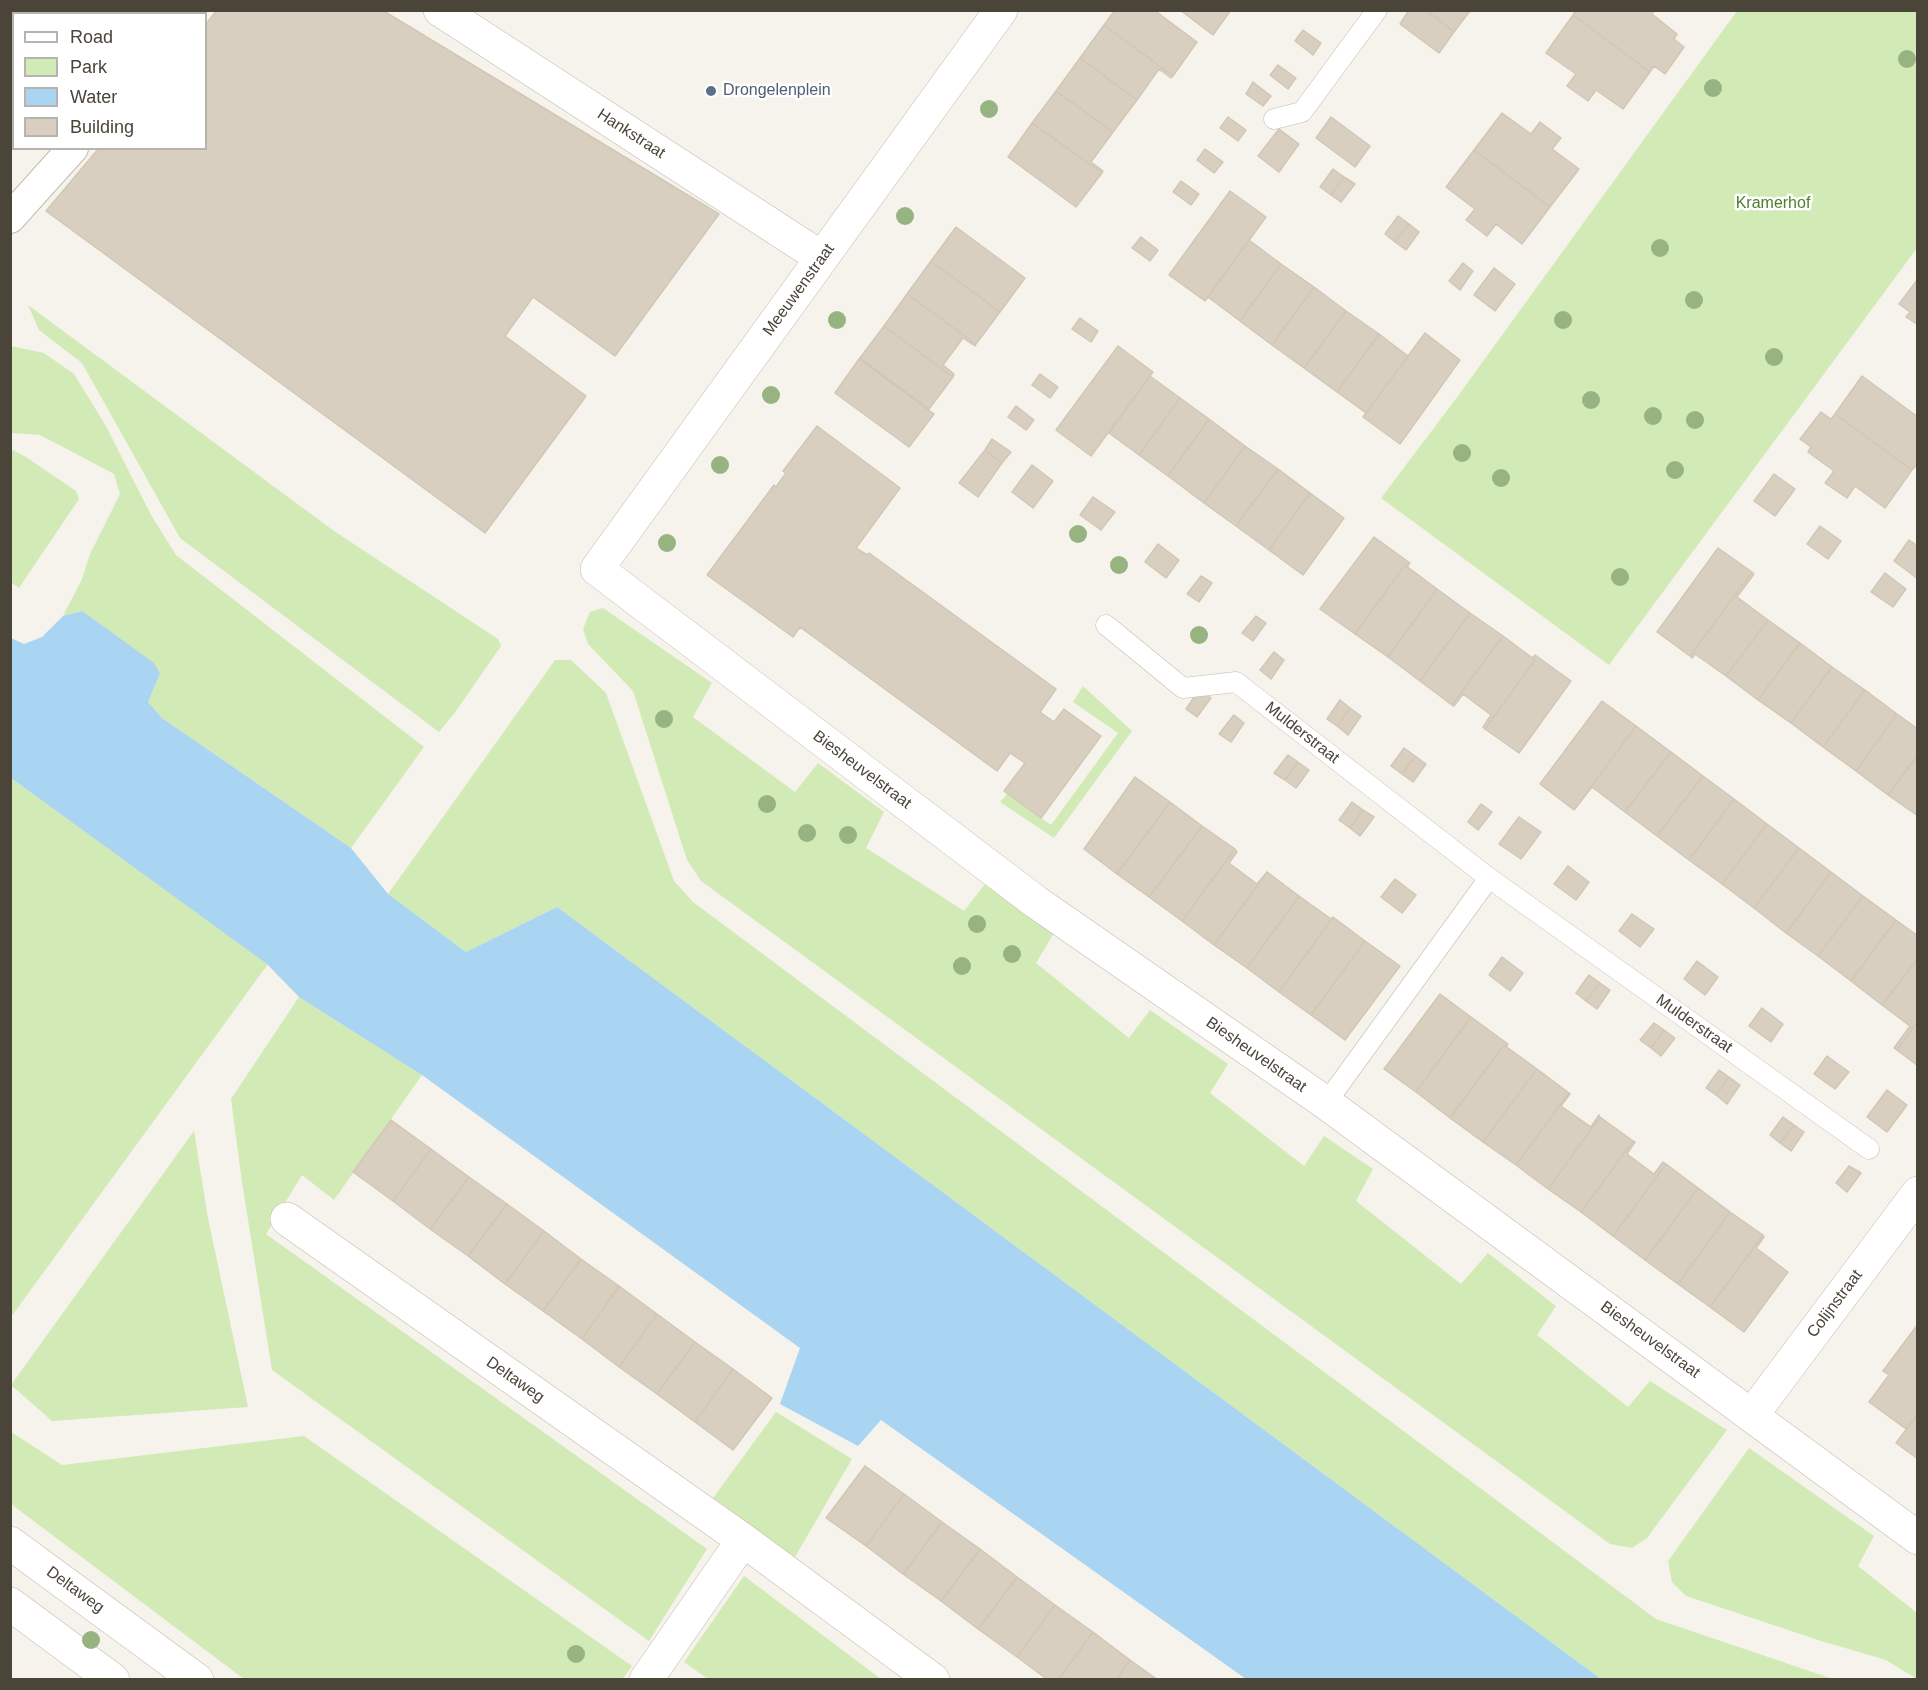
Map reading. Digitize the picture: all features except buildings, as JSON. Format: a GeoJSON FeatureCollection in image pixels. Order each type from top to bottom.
{"type":"FeatureCollection","features":[{"type":"Feature","properties":{"kind":"street","name":"Hankstraat"},"geometry":{"type":"LineString","coordinates":[[440,10],[822,258]]}},
{"type":"Feature","properties":{"kind":"street","name":"Meeuwenstraat"},"geometry":{"type":"LineString","coordinates":[[597,569],[1001,10]]}},
{"type":"Feature","properties":{"kind":"street"},"geometry":{"type":"LineString","coordinates":[[10,218],[71,150]]}},
{"type":"Feature","properties":{"kind":"street","name":"Biesheuvelstraat"},"geometry":{"type":"LineString","coordinates":[[597,569],[1036,902],[1326,1103],[1917,1538]]}},
{"type":"Feature","properties":{"kind":"street","name":"Colijnstraat"},"geometry":{"type":"LineString","coordinates":[[1752,1415],[1917,1193]]}},
{"type":"Feature","properties":{"kind":"street","name":"Deltaweg"},"geometry":{"type":"LineString","coordinates":[[286,1219],[743,1540],[933,1680]]}},
{"type":"Feature","properties":{"kind":"street"},"geometry":{"type":"LineString","coordinates":[[646,1680],[743,1540]]}},
{"type":"Feature","properties":{"kind":"street","name":"Deltaweg"},"geometry":{"type":"LineString","coordinates":[[10,1544],[197,1680]]}},
{"type":"Feature","properties":{"kind":"street"},"geometry":{"type":"LineString","coordinates":[[10,1604],[113,1680]]}},
{"type":"Feature","properties":{"kind":"lane"},"geometry":{"type":"LineString","coordinates":[[1274,119],[1302,112],[1377,10]]}},
{"type":"Feature","properties":{"kind":"lane","name":"Mulderstraat"},"geometry":{"type":"LineString","coordinates":[[1106,625],[1183,688],[1236,682],[1489,878],[1869,1149]]}},
{"type":"Feature","properties":{"kind":"lane"},"geometry":{"type":"LineString","coordinates":[[1326,1103],[1489,878]]}},
{"type":"Feature","properties":{"kind":"green space","name":"Kramerhof"},"geometry":{"type":"Polygon","coordinates":[[[1737,11],[1917,11],[1917,248],[1609,665],[1381,498],[1455,400],[1737,11]]]}},
{"type":"Feature","properties":{"kind":"green space"},"geometry":{"type":"Polygon","coordinates":[[[28,305],[334,531],[498,639],[501,646],[439,732],[180,538],[82,363],[39,330],[28,305]]]}},
{"type":"Feature","properties":{"kind":"green space"},"geometry":{"type":"Polygon","coordinates":[[[11,346],[44,353],[74,374],[106,426],[151,515],[176,555],[424,747],[351,848],[162,718],[148,702],[160,674],[82,611],[63,616],[120,494],[114,474],[40,435],[12,433],[11,435],[11,346]]]}},
{"type":"Feature","properties":{"kind":"green space"},"geometry":{"type":"Polygon","coordinates":[[[11,449],[76,491],[79,499],[19,588],[11,582],[11,449]]]}},
{"type":"Feature","properties":{"kind":"green space"},"geometry":{"type":"Polygon","coordinates":[[[603,608],[712,683],[693,717],[795,792],[818,763],[884,812],[866,848],[964,911],[985,884],[1054,933],[1036,963],[1129,1038],[1150,1010],[1228,1064],[1210,1093],[1304,1166],[1324,1136],[1373,1169],[1356,1201],[1461,1284],[1488,1253],[1556,1306],[1537,1335],[1628,1407],[1650,1381],[1727,1430],[1647,1538],[1632,1548],[1610,1544],[701,881],[687,860],[633,691],[588,644],[583,629],[590,612],[603,608]]]}},
{"type":"Feature","properties":{"kind":"green space"},"geometry":{"type":"Polygon","coordinates":[[[555,660],[571,660],[606,693],[674,881],[693,902],[1656,1619],[1833,1679],[1601,1679],[557,907],[466,952],[388,894],[555,660]]]}},
{"type":"Feature","properties":{"kind":"green space"},"geometry":{"type":"Polygon","coordinates":[[[1083,686],[1132,731],[1054,838],[1000,802],[1007,794],[1051,825],[1118,733],[1073,702],[1083,686]]]}},
{"type":"Feature","properties":{"kind":"green space"},"geometry":{"type":"Polygon","coordinates":[[[11,778],[268,964],[11,1317],[11,778]]]}},
{"type":"Feature","properties":{"kind":"green space"},"geometry":{"type":"Polygon","coordinates":[[[299,997],[422,1075],[334,1200],[302,1175],[266,1234],[707,1549],[649,1641],[272,1370],[231,1099],[299,997]]]}},
{"type":"Feature","properties":{"kind":"green space"},"geometry":{"type":"Polygon","coordinates":[[[194,1131],[208,1218],[248,1407],[52,1421],[11,1385],[194,1131]]]}},
{"type":"Feature","properties":{"kind":"green space"},"geometry":{"type":"Polygon","coordinates":[[[776,1412],[852,1459],[795,1557],[713,1498],[776,1412]]]}},
{"type":"Feature","properties":{"kind":"green space"},"geometry":{"type":"Polygon","coordinates":[[[11,1432],[62,1465],[304,1436],[632,1666],[622,1680],[244,1679],[11,1504],[11,1432]]]}},
{"type":"Feature","properties":{"kind":"green space"},"geometry":{"type":"Polygon","coordinates":[[[1749,1448],[1874,1536],[1858,1566],[1917,1613],[1917,1679],[1886,1660],[1686,1596],[1672,1582],[1668,1561],[1749,1448]]]}},
{"type":"Feature","properties":{"kind":"green space"},"geometry":{"type":"Polygon","coordinates":[[[744,1576],[881,1679],[708,1679],[684,1662],[744,1576]]]}},
{"type":"Feature","properties":{"kind":"water"},"geometry":{"type":"Polygon","coordinates":[[[82,611],[154,663],[160,674],[148,702],[162,718],[351,848],[388,894],[466,952],[557,907],[1601,1679],[1246,1679],[881,1420],[858,1446],[780,1404],[800,1348],[422,1075],[299,997],[267,964],[11,778],[11,638],[24,644],[42,637],[63,616],[82,611]]]}},
{"type":"Feature","properties":{"kind":"place","name":"Drongelenplein"},"geometry":{"type":"Point","coordinates":[711,91]}}]}
